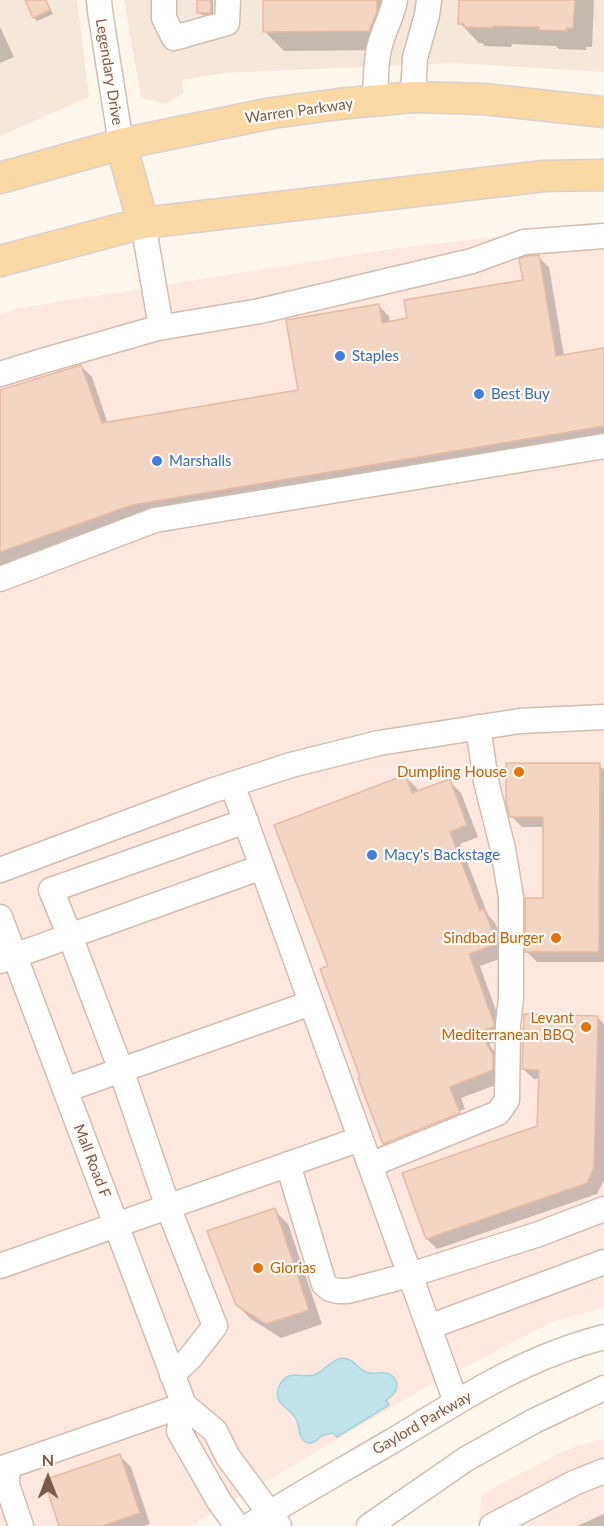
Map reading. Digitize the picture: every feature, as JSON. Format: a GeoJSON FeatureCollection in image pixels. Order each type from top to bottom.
{"type":"FeatureCollection","features":[{"type":"Feature","properties":{"kind":"main road","name":"Warren Parkway"},"geometry":{"type":"LineString","coordinates":[[0,178],[121,144],[272,113],[339,104],[413,97],[483,99],[604,112]]}},
{"type":"Feature","properties":{"kind":"main road"},"geometry":{"type":"LineString","coordinates":[[121,144],[143,223]]}},
{"type":"Feature","properties":{"kind":"main road"},"geometry":{"type":"LineString","coordinates":[[0,261],[143,223],[544,176],[604,175]]}},
{"type":"Feature","properties":{"kind":"street","name":"Legendary Drive"},"geometry":{"type":"LineString","coordinates":[[99,0],[121,144]]}},
{"type":"Feature","properties":{"kind":"street"},"geometry":{"type":"LineString","coordinates":[[164,0],[164,18],[174,38],[227,23],[228,0]]}},
{"type":"Feature","properties":{"kind":"street"},"geometry":{"type":"LineString","coordinates":[[375,101],[379,49],[391,20],[395,0]]}},
{"type":"Feature","properties":{"kind":"street"},"geometry":{"type":"LineString","coordinates":[[413,97],[415,58],[429,0]]}},
{"type":"Feature","properties":{"kind":"street"},"geometry":{"type":"LineString","coordinates":[[143,223],[161,327],[158,328]]}},
{"type":"Feature","properties":{"kind":"street"},"geometry":{"type":"LineString","coordinates":[[0,374],[158,328],[260,310],[471,261],[524,242],[604,236]]}},
{"type":"Feature","properties":{"kind":"street"},"geometry":{"type":"LineString","coordinates":[[0,579],[155,520],[604,446]]}},
{"type":"Feature","properties":{"kind":"street"},"geometry":{"type":"LineString","coordinates":[[0,870],[232,784],[291,765],[379,743],[478,727],[534,720],[604,717]]}},
{"type":"Feature","properties":{"kind":"street"},"geometry":{"type":"LineString","coordinates":[[369,1165],[498,1113],[507,1100],[508,1025],[511,998],[511,897],[503,849],[486,781],[478,727]]}},
{"type":"Feature","properties":{"kind":"street"},"geometry":{"type":"LineString","coordinates":[[232,784],[456,1402]]}},
{"type":"Feature","properties":{"kind":"street"},"geometry":{"type":"LineString","coordinates":[[172,1375],[190,1358],[215,1326],[168,1207],[121,1070],[51,890],[246,821]]}},
{"type":"Feature","properties":{"kind":"street"},"geometry":{"type":"LineString","coordinates":[[7,958],[262,867]]}},
{"type":"Feature","properties":{"kind":"street","name":"Mall Road F"},"geometry":{"type":"LineString","coordinates":[[0,917],[7,958],[65,1090],[184,1405],[215,1431],[266,1522]]}},
{"type":"Feature","properties":{"kind":"street"},"geometry":{"type":"LineString","coordinates":[[65,1090],[311,1004]]}},
{"type":"Feature","properties":{"kind":"street"},"geometry":{"type":"LineString","coordinates":[[0,1266],[360,1139]]}},
{"type":"Feature","properties":{"kind":"street"},"geometry":{"type":"LineString","coordinates":[[288,1164],[324,1284],[338,1291],[348,1291],[410,1275],[538,1234],[604,1209]]}},
{"type":"Feature","properties":{"kind":"street"},"geometry":{"type":"LineString","coordinates":[[429,1327],[604,1262]]}},
{"type":"Feature","properties":{"kind":"street","name":"Gaylord Parkway"},"geometry":{"type":"LineString","coordinates":[[266,1522],[456,1402],[525,1366],[560,1351],[604,1337]]}},
{"type":"Feature","properties":{"kind":"street"},"geometry":{"type":"LineString","coordinates":[[369,1526],[466,1459],[534,1421],[604,1388]]}},
{"type":"Feature","properties":{"kind":"street"},"geometry":{"type":"LineString","coordinates":[[21,1526],[7,1485],[4,1468],[184,1405]]}},
{"type":"Feature","properties":{"kind":"street","name":"Mall Road F"},"geometry":{"type":"LineString","coordinates":[[184,1405],[179,1431],[219,1501],[237,1526]]}},
{"type":"Feature","properties":{"kind":"street"},"geometry":{"type":"LineString","coordinates":[[492,1526],[574,1483],[604,1471]]}},
{"type":"Feature","properties":{"kind":"shaded area"},"geometry":{"type":"Polygon","coordinates":[[[0,0],[77,0],[89,97],[0,136],[0,0]]]}},
{"type":"Feature","properties":{"kind":"shaded area"},"geometry":{"type":"Polygon","coordinates":[[[124,0],[604,0],[604,72],[453,63],[225,73],[183,80],[183,93],[166,104],[141,98],[124,0]]]}},
{"type":"Feature","properties":{"kind":"shaded area"},"geometry":{"type":"Polygon","coordinates":[[[604,228],[604,1307],[550,1323],[421,1390],[190,1526],[0,1526],[0,314],[20,308],[391,249],[543,231],[604,228]]]}},
{"type":"Feature","properties":{"kind":"shaded area"},"geometry":{"type":"Polygon","coordinates":[[[604,1438],[604,1526],[478,1526],[482,1494],[563,1451],[604,1438]]]}},
{"type":"Feature","properties":{"kind":"water"},"geometry":{"type":"Polygon","coordinates":[[[342,1358],[350,1360],[369,1373],[389,1374],[396,1380],[395,1391],[386,1400],[389,1405],[337,1437],[333,1433],[308,1443],[302,1439],[294,1417],[278,1399],[278,1388],[287,1377],[314,1375],[342,1358]]]}},
{"type":"Feature","properties":{"kind":"building"},"geometry":{"type":"Polygon","coordinates":[[[25,0],[46,0],[50,10],[33,18],[25,0]]]}},
{"type":"Feature","properties":{"kind":"building"},"geometry":{"type":"Polygon","coordinates":[[[197,0],[211,0],[211,13],[197,13],[197,0]]]}},
{"type":"Feature","properties":{"kind":"building"},"geometry":{"type":"Polygon","coordinates":[[[263,0],[377,0],[377,12],[369,31],[263,32],[263,0]]]}},
{"type":"Feature","properties":{"kind":"building"},"geometry":{"type":"Polygon","coordinates":[[[459,0],[575,0],[573,28],[567,28],[567,31],[539,30],[539,27],[464,27],[464,24],[458,24],[459,0]]]}},
{"type":"Feature","properties":{"kind":"building"},"geometry":{"type":"Polygon","coordinates":[[[539,255],[556,356],[604,348],[604,426],[132,505],[0,552],[0,390],[81,365],[102,423],[298,390],[286,320],[379,304],[382,323],[407,318],[404,300],[523,280],[519,259],[539,255]]]}},
{"type":"Feature","properties":{"kind":"building"},"geometry":{"type":"Polygon","coordinates":[[[506,763],[600,763],[599,952],[525,952],[525,898],[543,898],[543,817],[510,817],[506,802],[506,763]]]}},
{"type":"Feature","properties":{"kind":"building"},"geometry":{"type":"Polygon","coordinates":[[[405,775],[412,793],[450,779],[467,825],[450,832],[480,911],[484,909],[497,943],[469,954],[494,1023],[494,1027],[479,1032],[493,1054],[493,1070],[450,1087],[460,1113],[383,1144],[320,969],[328,966],[274,825],[405,775]]]}},
{"type":"Feature","properties":{"kind":"building"},"geometry":{"type":"Polygon","coordinates":[[[524,1014],[598,1016],[594,1168],[587,1183],[426,1239],[402,1173],[537,1126],[539,1070],[522,1069],[524,1014]]]}},
{"type":"Feature","properties":{"kind":"building","name":"Glorias"},"geometry":{"type":"Polygon","coordinates":[[[275,1208],[309,1310],[266,1324],[236,1305],[207,1231],[275,1208]]]}},
{"type":"Feature","properties":{"kind":"building"},"geometry":{"type":"Polygon","coordinates":[[[120,1454],[140,1513],[102,1526],[59,1526],[44,1480],[120,1454]]]}},
{"type":"Feature","properties":{"kind":"place","name":"Staples"},"geometry":{"type":"Point","coordinates":[340,356]}},
{"type":"Feature","properties":{"kind":"place","name":"Best Buy"},"geometry":{"type":"Point","coordinates":[479,394]}},
{"type":"Feature","properties":{"kind":"place","name":"Marshalls"},"geometry":{"type":"Point","coordinates":[157,461]}},
{"type":"Feature","properties":{"kind":"place","name":"Dumpling House"},"geometry":{"type":"Point","coordinates":[519,772]}},
{"type":"Feature","properties":{"kind":"place","name":"Macy's Backstage"},"geometry":{"type":"Point","coordinates":[372,855]}},
{"type":"Feature","properties":{"kind":"place","name":"Sindbad Burger"},"geometry":{"type":"Point","coordinates":[556,938]}},
{"type":"Feature","properties":{"kind":"place","name":"Levant Mediterranean BBQ"},"geometry":{"type":"Point","coordinates":[586,1027]}},
{"type":"Feature","properties":{"kind":"place","name":"Glorias"},"geometry":{"type":"Point","coordinates":[258,1268]}}]}
